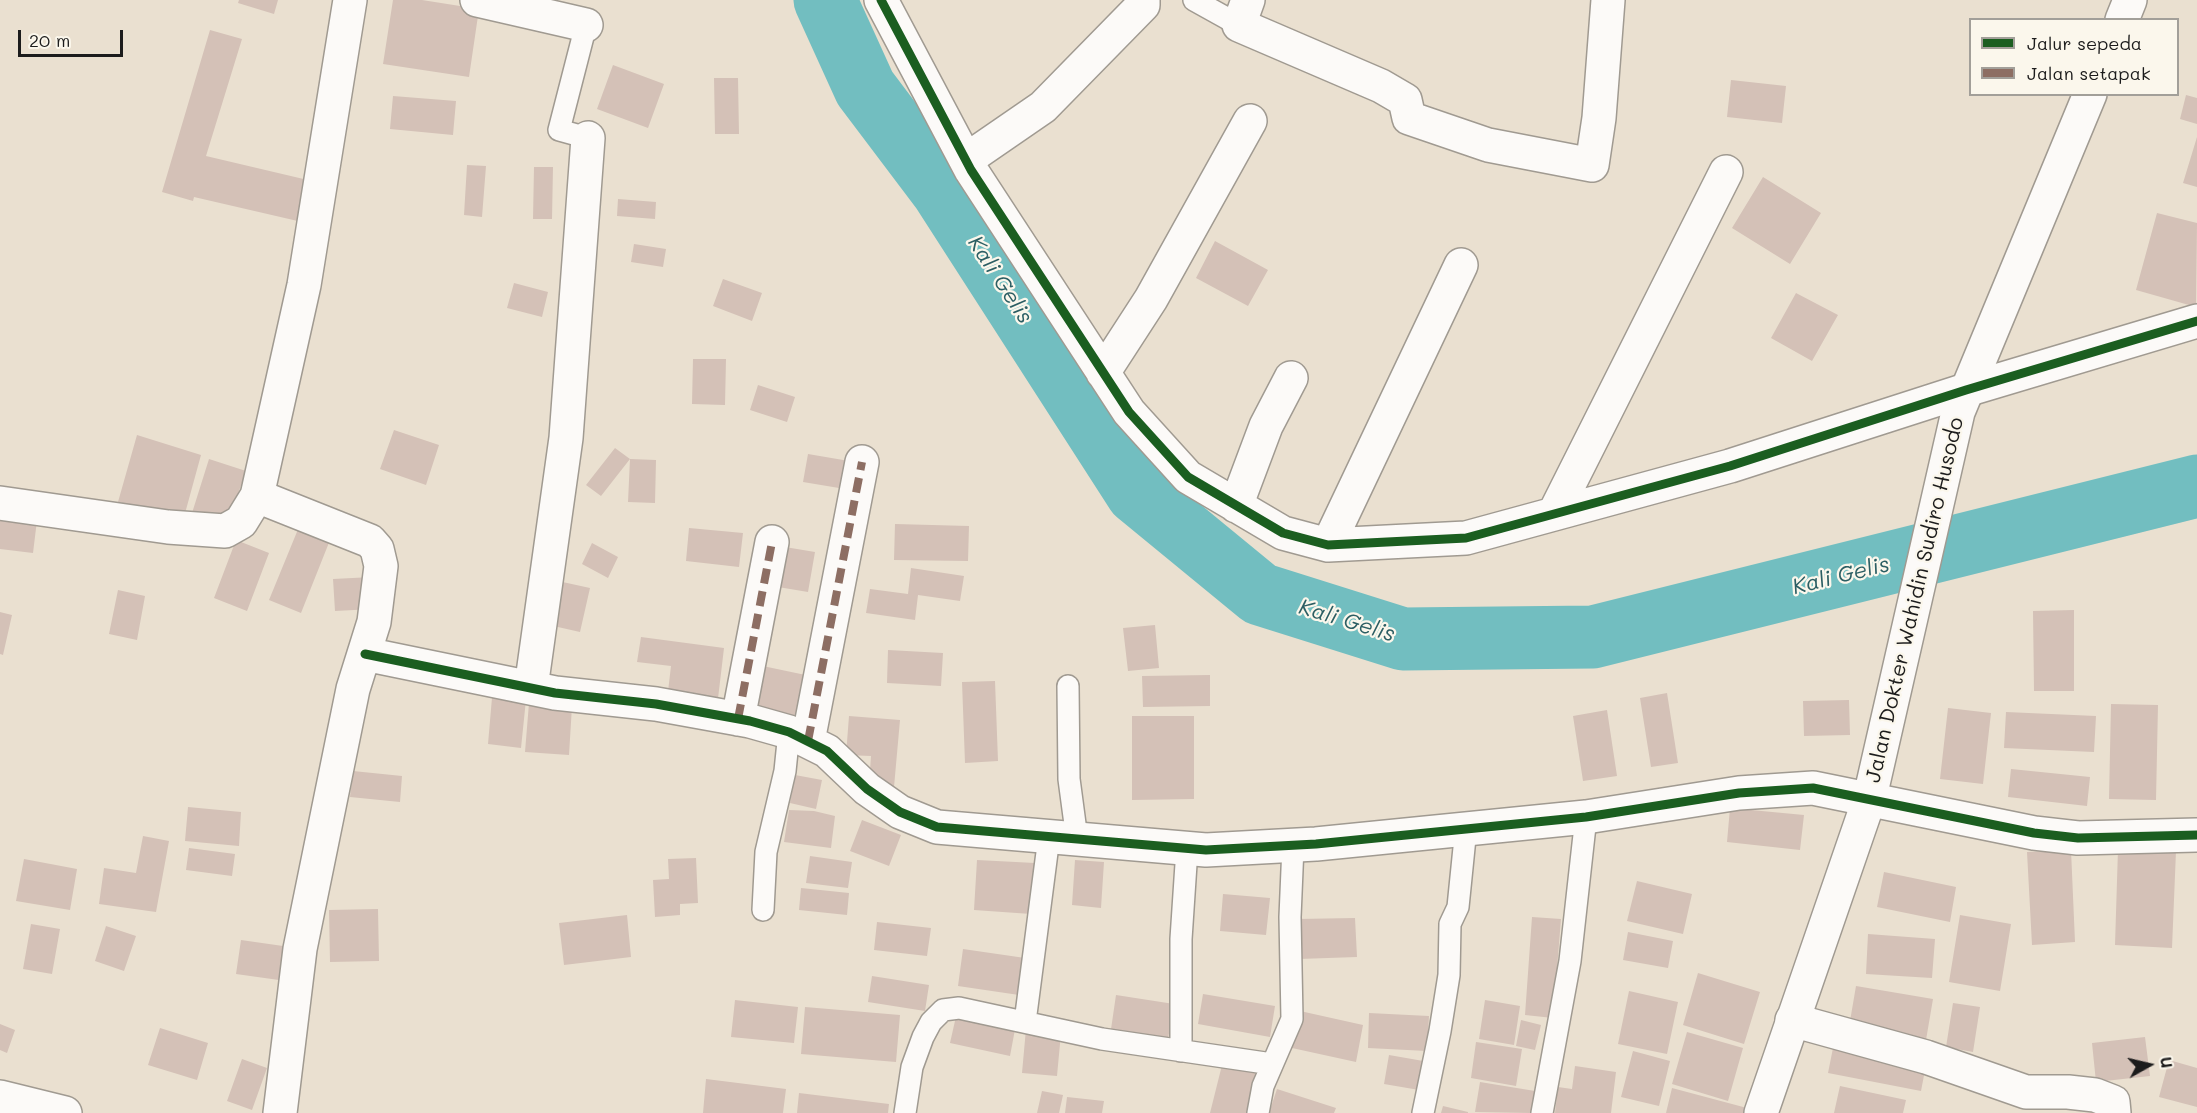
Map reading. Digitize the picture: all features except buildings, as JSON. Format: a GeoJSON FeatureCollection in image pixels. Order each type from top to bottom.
{"type":"FeatureCollection","features":[{"type":"Feature","properties":{"kind":"street"},"geometry":{"type":"LineString","coordinates":[[0,503],[168,527],[225,531],[242,522],[257,496],[304,285],[350,0]]}},
{"type":"Feature","properties":{"kind":"street"},"geometry":{"type":"LineString","coordinates":[[477,0],[586,25]]}},
{"type":"Feature","properties":{"kind":"street"},"geometry":{"type":"LineString","coordinates":[[881,0],[966,160],[1129,412],[1188,477],[1283,533],[1328,545],[1466,538],[1962,401],[2197,321]]}},
{"type":"Feature","properties":{"kind":"street"},"geometry":{"type":"LineString","coordinates":[[966,160],[1043,107],[1143,6],[1143,0]]}},
{"type":"Feature","properties":{"kind":"street"},"geometry":{"type":"LineString","coordinates":[[1243,13],[1405,100],[1409,118],[1488,145],[1592,165],[1599,118],[1608,0]]}},
{"type":"Feature","properties":{"kind":"street","name":"Jalan Dokter Wahidin Sudiro Husodo"},"geometry":{"type":"LineString","coordinates":[[1761,1113],[1870,797],[1908,624],[1962,401],[2089,96]]}},
{"type":"Feature","properties":{"kind":"street"},"geometry":{"type":"LineString","coordinates":[[1103,373],[1151,299],[1250,121]]}},
{"type":"Feature","properties":{"kind":"street"},"geometry":{"type":"LineString","coordinates":[[531,688],[566,438],[588,138]]}},
{"type":"Feature","properties":{"kind":"street"},"geometry":{"type":"LineString","coordinates":[[1554,514],[1726,172]]}},
{"type":"Feature","properties":{"kind":"street"},"geometry":{"type":"LineString","coordinates":[[1328,545],[1461,265]]}},
{"type":"Feature","properties":{"kind":"street"},"geometry":{"type":"LineString","coordinates":[[1236,506],[1266,426],[1291,378]]}},
{"type":"Feature","properties":{"kind":"street"},"geometry":{"type":"LineString","coordinates":[[798,736],[862,462]]}},
{"type":"Feature","properties":{"kind":"street"},"geometry":{"type":"LineString","coordinates":[[257,496],[370,541],[377,549],[381,566],[374,622],[353,689],[300,950],[280,1113]]}},
{"type":"Feature","properties":{"kind":"street"},"geometry":{"type":"LineString","coordinates":[[738,719],[772,542]]}},
{"type":"Feature","properties":{"kind":"street"},"geometry":{"type":"LineString","coordinates":[[365,654],[531,688],[656,704],[738,719],[798,736],[827,751],[867,789],[900,812],[937,827],[1187,849],[1293,846],[1586,817],[1738,793],[1803,788],[1870,797],[2078,838],[2197,835]]}},
{"type":"Feature","properties":{"kind":"street"},"geometry":{"type":"LineString","coordinates":[[1792,1020],[1926,1057],[2026,1092],[2068,1092],[2095,1095],[2113,1102],[2114,1113]]}},
{"type":"Feature","properties":{"kind":"street"},"geometry":{"type":"LineString","coordinates":[[0,1097],[65,1113]]}},
{"type":"Feature","properties":{"kind":"lane"},"geometry":{"type":"LineString","coordinates":[[1194,0],[1243,13]]}},
{"type":"Feature","properties":{"kind":"lane"},"geometry":{"type":"LineString","coordinates":[[586,25],[559,130],[588,138]]}},
{"type":"Feature","properties":{"kind":"lane"},"geometry":{"type":"LineString","coordinates":[[1025,1022],[1063,838],[1068,779],[1068,686]]}},
{"type":"Feature","properties":{"kind":"lane"},"geometry":{"type":"LineString","coordinates":[[763,910],[766,852],[785,771],[798,736]]}},
{"type":"Feature","properties":{"kind":"lane"},"geometry":{"type":"LineString","coordinates":[[1542,1113],[1570,961],[1586,817]]}},
{"type":"Feature","properties":{"kind":"lane"},"geometry":{"type":"LineString","coordinates":[[1423,1113],[1449,975],[1450,924],[1458,907],[1466,828]]}},
{"type":"Feature","properties":{"kind":"lane"},"geometry":{"type":"LineString","coordinates":[[1258,1113],[1263,1086],[1292,1019],[1290,917],[1293,846]]}},
{"type":"Feature","properties":{"kind":"lane"},"geometry":{"type":"LineString","coordinates":[[1181,1051],[1181,939],[1187,849]]}},
{"type":"Feature","properties":{"kind":"lane"},"geometry":{"type":"LineString","coordinates":[[904,1113],[912,1067],[923,1037],[931,1022],[943,1010],[959,1008],[1101,1039],[1272,1064]]}},
{"type":"Feature","properties":{"kind":"waterway","name":"Kali Gelis"},"geometry":{"type":"LineString","coordinates":[[825,0],[865,88],[942,190],[1137,493],[1260,594],[1403,639],[1593,637],[2197,486]]}},
{"type":"Feature","properties":{"kind":"marked path"},"geometry":{"type":"LineString","coordinates":[[808,741],[862,462]]}},
{"type":"Feature","properties":{"kind":"marked path"},"geometry":{"type":"LineString","coordinates":[[738,719],[772,542]]}},
{"type":"Feature","properties":{"kind":"cycle path"},"geometry":{"type":"LineString","coordinates":[[881,0],[971,170],[1129,412],[1188,477],[1283,533],[1328,545],[1466,538],[1730,466],[1966,390],[2197,321]]}},
{"type":"Feature","properties":{"kind":"cycle path"},"geometry":{"type":"LineString","coordinates":[[365,654],[555,693],[656,704],[750,721],[789,732],[827,751],[867,789],[900,812],[937,827],[1206,850],[1316,844],[1586,817],[1739,793],[1813,788],[2034,833],[2078,838],[2197,835]]}}]}
